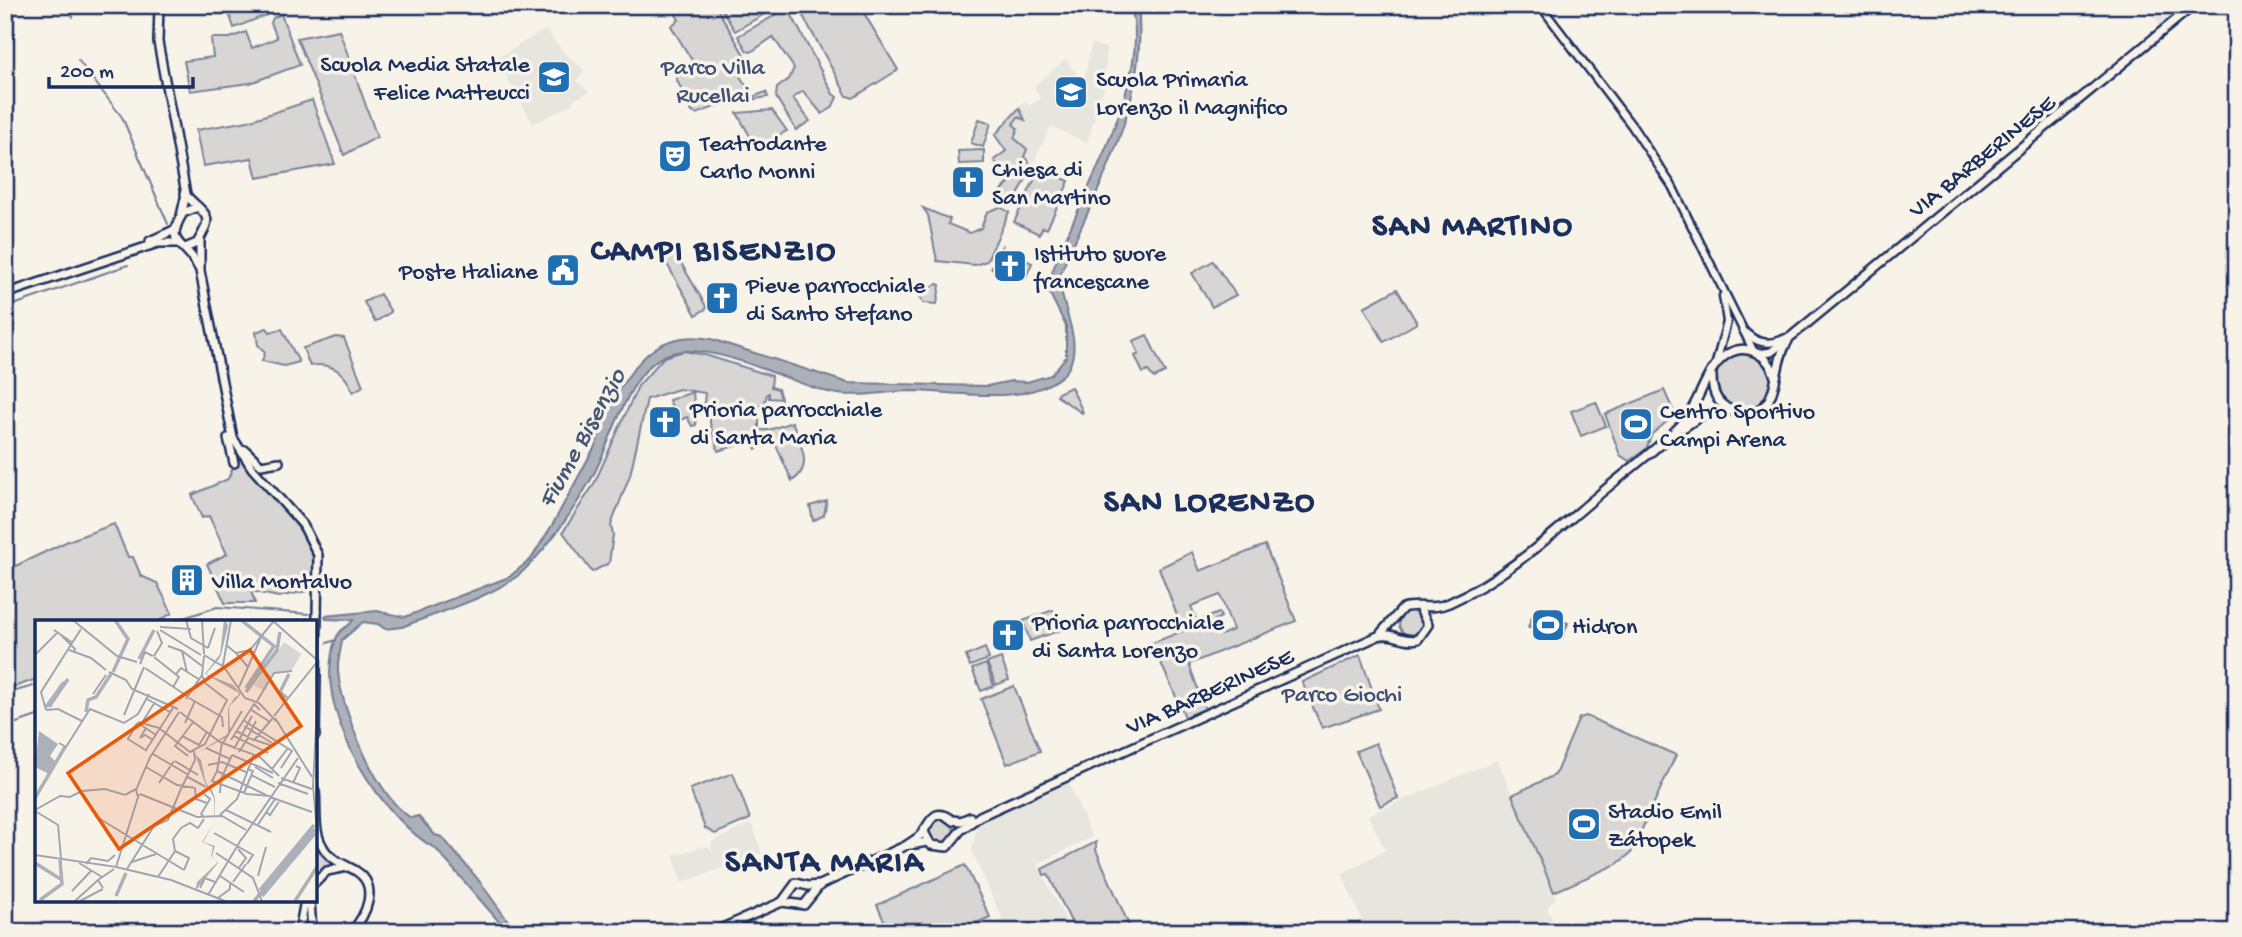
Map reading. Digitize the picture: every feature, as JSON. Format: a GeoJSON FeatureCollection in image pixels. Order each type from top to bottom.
{"type":"FeatureCollection","features":[{"type":"Feature","properties":{"kind":"main road"},"geometry":{"type":"LineString","coordinates":[[5,291],[166,236],[174,230],[181,216],[185,194],[158,42],[159,5]]}},
{"type":"Feature","properties":{"kind":"main road","name":"VIA BARBERINESE"},"geometry":{"type":"LineString","coordinates":[[1583,510],[1683,423],[1714,370],[1733,351],[1771,352],[2194,5]]}},
{"type":"Feature","properties":{"kind":"main road"},"geometry":{"type":"LineString","coordinates":[[185,194],[207,214],[208,220],[196,244],[185,248]]}},
{"type":"Feature","properties":{"kind":"main road"},"geometry":{"type":"LineString","coordinates":[[181,216],[187,210],[198,207]]}},
{"type":"Feature","properties":{"kind":"main road"},"geometry":{"type":"LineString","coordinates":[[174,230],[177,243]]}},
{"type":"Feature","properties":{"kind":"main road"},"geometry":{"type":"LineString","coordinates":[[200,239],[200,271],[229,426],[238,449],[306,528],[320,568],[317,668]]}},
{"type":"Feature","properties":{"kind":"main road"},"geometry":{"type":"LineString","coordinates":[[5,291],[158,243],[177,243],[185,248],[200,271]]}},
{"type":"Feature","properties":{"kind":"main road","name":"VIA BARBERINESE"},"geometry":{"type":"LineString","coordinates":[[1378,636],[1418,639],[1425,633],[1428,621],[1448,604],[1509,568],[1704,414],[1730,410],[1746,413],[1766,404],[1774,391],[1776,363],[1793,335]]}},
{"type":"Feature","properties":{"kind":"main road"},"geometry":{"type":"LineString","coordinates":[[1757,353],[1771,366],[1775,377]]}},
{"type":"Feature","properties":{"kind":"main road"},"geometry":{"type":"LineString","coordinates":[[1714,370],[1713,391],[1718,401],[1730,410]]}},
{"type":"Feature","properties":{"kind":"main road"},"geometry":{"type":"LineString","coordinates":[[223,393],[247,454],[264,466],[279,462]]}},
{"type":"Feature","properties":{"kind":"main road"},"geometry":{"type":"LineString","coordinates":[[223,393],[221,407],[234,463]]}},
{"type":"Feature","properties":{"kind":"main road","name":"VIA BARBERINESE"},"geometry":{"type":"LineString","coordinates":[[713,932],[790,899],[804,905],[810,890],[905,846],[924,832],[927,822],[933,817],[943,815],[952,820],[963,821],[1378,636],[1403,608],[1420,609],[1448,604]]}},
{"type":"Feature","properties":{"kind":"main road"},"geometry":{"type":"LineString","coordinates":[[1420,609],[1428,621]]}},
{"type":"Feature","properties":{"kind":"main road"},"geometry":{"type":"LineString","coordinates":[[1394,620],[1400,636]]}},
{"type":"Feature","properties":{"kind":"main road","name":"VIA BARBERINESE"},"geometry":{"type":"LineString","coordinates":[[905,846],[927,842],[936,848],[945,848],[980,816],[1056,779]]}},
{"type":"Feature","properties":{"kind":"main road"},"geometry":{"type":"LineString","coordinates":[[317,809],[321,844],[334,860],[363,877],[369,894],[365,913],[351,932]]}},
{"type":"Feature","properties":{"kind":"main road"},"geometry":{"type":"LineString","coordinates":[[952,820],[957,835]]}},
{"type":"Feature","properties":{"kind":"main road"},"geometry":{"type":"LineString","coordinates":[[924,832],[927,842]]}},
{"type":"Feature","properties":{"kind":"main road"},"geometry":{"type":"LineString","coordinates":[[317,881],[327,871],[349,867]]}},
{"type":"Feature","properties":{"kind":"main road","name":"VIA BARBERINESE"},"geometry":{"type":"LineString","coordinates":[[790,899],[794,884],[810,890]]}},
{"type":"Feature","properties":{"kind":"main road"},"geometry":{"type":"LineString","coordinates":[[299,932],[309,902]]}},
{"type":"Feature","properties":{"kind":"main road"},"geometry":{"type":"LineString","coordinates":[[309,902],[312,932]]}},
{"type":"Feature","properties":{"kind":"street"},"geometry":{"type":"LineString","coordinates":[[1540,5],[1650,151],[1693,224],[1736,319],[1757,353]]}},
{"type":"Feature","properties":{"kind":"street"},"geometry":{"type":"LineString","coordinates":[[1714,370],[1727,322],[1718,277]]}},
{"type":"Feature","properties":{"kind":"street"},"geometry":{"type":"LineString","coordinates":[[1736,319],[1748,335],[1760,343],[1774,343],[1793,335]]}},
{"type":"Feature","properties":{"kind":"shaded area","name":"Fiume Bisenzio"},"geometry":{"type":"Polygon","coordinates":[[[1130,5],[1138,5],[1139,41],[1136,76],[1128,109],[1105,175],[1061,272],[1062,295],[1073,342],[1070,365],[1063,375],[1052,383],[1015,394],[912,391],[848,395],[811,387],[727,357],[686,351],[669,354],[654,362],[631,391],[583,493],[550,542],[521,573],[497,589],[402,627],[385,629],[378,624],[363,622],[342,640],[338,667],[341,688],[353,729],[374,773],[398,807],[411,818],[418,816],[435,835],[442,837],[477,878],[516,932],[508,932],[436,849],[396,816],[360,767],[336,711],[331,685],[334,644],[340,633],[353,620],[326,619],[325,616],[377,611],[405,617],[509,577],[531,559],[554,522],[595,446],[612,400],[630,374],[650,352],[676,339],[711,339],[848,383],[987,386],[1011,381],[1027,382],[1051,375],[1066,357],[1066,326],[1047,288],[1107,146],[1132,70],[1135,36],[1130,5]]]}},
{"type":"Feature","properties":{"kind":"shaded area"},"geometry":{"type":"Polygon","coordinates":[[[2144,5],[2202,5],[2167,34],[2144,5]]]}},
{"type":"Feature","properties":{"kind":"shaded area"},"geometry":{"type":"Polygon","coordinates":[[[546,29],[563,52],[584,70],[577,81],[589,92],[573,100],[574,103],[533,124],[496,59],[546,29]]]}},
{"type":"Feature","properties":{"kind":"shaded area","name":"Scuola Primaria Lorenzo il Magnifico"},"geometry":{"type":"Polygon","coordinates":[[[1092,43],[1106,49],[1106,81],[1087,143],[1051,126],[1032,165],[1019,169],[995,135],[1025,100],[1029,106],[1041,99],[1034,86],[1066,59],[1083,85],[1092,43]]]}},
{"type":"Feature","properties":{"kind":"shaded area","name":"Hidron"},"geometry":{"type":"Polygon","coordinates":[[[1535,610],[1568,623],[1562,638],[1555,634],[1553,639],[1547,641],[1542,636],[1544,630],[1528,627],[1535,610]]]}},
{"type":"Feature","properties":{"kind":"shaded area"},"geometry":{"type":"Polygon","coordinates":[[[1497,760],[1556,898],[1547,907],[1557,932],[1367,932],[1342,874],[1385,850],[1368,815],[1497,760]]]}},
{"type":"Feature","properties":{"kind":"shaded area"},"geometry":{"type":"Polygon","coordinates":[[[1063,770],[1092,837],[1037,864],[1072,932],[1008,932],[972,851],[980,809],[1063,770]]]}},
{"type":"Feature","properties":{"kind":"shaded area"},"geometry":{"type":"Polygon","coordinates":[[[749,824],[753,827],[762,853],[682,883],[673,855],[707,846],[711,850],[712,842],[749,824]]]}},
{"type":"Feature","properties":{"kind":"green space"},"geometry":{"type":"Polygon","coordinates":[[[238,5],[277,5],[279,10],[234,28],[228,10],[238,5]]]}},
{"type":"Feature","properties":{"kind":"green space","name":"Parco Villa Rucellai"},"geometry":{"type":"Polygon","coordinates":[[[679,5],[715,5],[750,65],[738,73],[747,87],[741,92],[747,99],[766,92],[768,97],[720,105],[696,114],[692,112],[676,78],[680,75],[678,71],[693,62],[671,26],[679,20],[673,9],[679,5]]]}},
{"type":"Feature","properties":{"kind":"green space"},"geometry":{"type":"Polygon","coordinates":[[[719,5],[770,5],[773,9],[735,31],[719,5]]]}},
{"type":"Feature","properties":{"kind":"green space"},"geometry":{"type":"Polygon","coordinates":[[[797,5],[859,5],[898,70],[853,98],[847,96],[797,5]]]}},
{"type":"Feature","properties":{"kind":"green space"},"geometry":{"type":"Polygon","coordinates":[[[788,8],[837,97],[832,108],[822,114],[803,91],[793,98],[810,121],[796,130],[776,97],[777,88],[789,79],[794,68],[773,37],[751,52],[747,51],[738,36],[788,8]]]}},
{"type":"Feature","properties":{"kind":"green space"},"geometry":{"type":"Polygon","coordinates":[[[281,14],[300,65],[250,83],[190,91],[184,61],[213,57],[211,38],[230,38],[246,32],[252,48],[277,38],[271,23],[273,18],[281,14]]]}},
{"type":"Feature","properties":{"kind":"green space"},"geometry":{"type":"Polygon","coordinates":[[[339,30],[377,137],[344,155],[297,38],[339,30]]]}},
{"type":"Feature","properties":{"kind":"green space"},"geometry":{"type":"Polygon","coordinates":[[[312,100],[335,164],[257,178],[252,158],[203,166],[196,130],[248,121],[312,100]]]}},
{"type":"Feature","properties":{"kind":"green space"},"geometry":{"type":"Polygon","coordinates":[[[1019,108],[1025,120],[1018,117],[1013,124],[1018,129],[1014,138],[1027,149],[1024,157],[1032,166],[1013,206],[995,198],[1018,173],[1008,178],[994,160],[1006,151],[995,135],[1019,108]]]}},
{"type":"Feature","properties":{"kind":"green space"},"geometry":{"type":"Polygon","coordinates":[[[772,110],[787,131],[756,147],[737,113],[772,110]]]}},
{"type":"Feature","properties":{"kind":"green space"},"geometry":{"type":"Polygon","coordinates":[[[979,119],[991,123],[983,147],[971,143],[979,119]]]}},
{"type":"Feature","properties":{"kind":"green space"},"geometry":{"type":"Polygon","coordinates":[[[984,150],[984,163],[959,164],[958,151],[984,150]]]}},
{"type":"Feature","properties":{"kind":"green space"},"geometry":{"type":"Polygon","coordinates":[[[1040,168],[1069,181],[1047,229],[1043,227],[1039,234],[1014,222],[1040,168]]]}},
{"type":"Feature","properties":{"kind":"green space"},"geometry":{"type":"Polygon","coordinates":[[[1000,207],[1009,212],[987,261],[975,265],[937,261],[928,215],[923,208],[950,219],[948,224],[970,233],[981,228],[987,212],[1000,207]]]}},
{"type":"Feature","properties":{"kind":"green space"},"geometry":{"type":"Polygon","coordinates":[[[670,244],[707,308],[696,315],[659,250],[670,244]]]}},
{"type":"Feature","properties":{"kind":"green space"},"geometry":{"type":"Polygon","coordinates":[[[1003,244],[998,260],[1002,262],[999,268],[1018,275],[1019,257],[1032,263],[1025,279],[991,268],[1003,244]]]}},
{"type":"Feature","properties":{"kind":"green space"},"geometry":{"type":"Polygon","coordinates":[[[1213,261],[1236,295],[1212,307],[1192,273],[1213,261]]]}},
{"type":"Feature","properties":{"kind":"green space"},"geometry":{"type":"Polygon","coordinates":[[[937,284],[940,285],[937,304],[923,303],[919,294],[937,284]]]}},
{"type":"Feature","properties":{"kind":"green space"},"geometry":{"type":"Polygon","coordinates":[[[1397,289],[1417,323],[1384,342],[1364,307],[1397,289]]]}},
{"type":"Feature","properties":{"kind":"green space"},"geometry":{"type":"Polygon","coordinates":[[[380,294],[391,312],[375,322],[364,302],[380,294]]]}},
{"type":"Feature","properties":{"kind":"green space"},"geometry":{"type":"Polygon","coordinates":[[[267,328],[270,332],[282,329],[299,362],[284,366],[262,361],[265,352],[258,345],[256,332],[267,328]]]}},
{"type":"Feature","properties":{"kind":"green space"},"geometry":{"type":"Polygon","coordinates":[[[1147,335],[1165,373],[1154,378],[1148,371],[1143,373],[1135,356],[1139,354],[1133,341],[1147,335]]]}},
{"type":"Feature","properties":{"kind":"green space"},"geometry":{"type":"Polygon","coordinates":[[[336,337],[344,338],[363,386],[353,392],[346,379],[336,370],[318,365],[310,366],[303,348],[336,337]]]}},
{"type":"Feature","properties":{"kind":"green space"},"geometry":{"type":"Polygon","coordinates":[[[684,351],[772,376],[771,387],[778,389],[781,399],[769,398],[769,393],[767,394],[764,405],[759,406],[759,430],[769,430],[792,422],[797,432],[756,449],[752,441],[718,451],[710,423],[710,404],[704,403],[705,393],[679,389],[647,399],[630,475],[611,525],[613,535],[609,563],[592,572],[563,532],[594,484],[638,386],[664,357],[684,351]]]}},
{"type":"Feature","properties":{"kind":"green space"},"geometry":{"type":"Polygon","coordinates":[[[1744,353],[1755,355],[1764,361],[1770,370],[1770,392],[1764,401],[1755,407],[1744,409],[1733,407],[1724,401],[1718,392],[1716,381],[1718,370],[1724,361],[1733,355],[1744,353]]]}},
{"type":"Feature","properties":{"kind":"green space"},"geometry":{"type":"Polygon","coordinates":[[[1071,387],[1083,412],[1082,413],[1057,396],[1071,387]]]}},
{"type":"Feature","properties":{"kind":"green space","name":"Centro Sportivo Campi Arena"},"geometry":{"type":"Polygon","coordinates":[[[1664,390],[1675,415],[1652,434],[1646,449],[1629,461],[1620,455],[1605,414],[1664,390]]]}},
{"type":"Feature","properties":{"kind":"green space"},"geometry":{"type":"Polygon","coordinates":[[[693,392],[696,425],[692,426],[687,417],[678,421],[669,400],[693,392]]]}},
{"type":"Feature","properties":{"kind":"green space"},"geometry":{"type":"Polygon","coordinates":[[[1596,402],[1606,426],[1581,436],[1571,411],[1596,402]]]}},
{"type":"Feature","properties":{"kind":"green space"},"geometry":{"type":"Polygon","coordinates":[[[795,435],[804,460],[801,471],[792,481],[775,443],[795,435]]]}},
{"type":"Feature","properties":{"kind":"green space"},"geometry":{"type":"Polygon","coordinates":[[[238,456],[305,538],[314,563],[315,587],[312,590],[278,597],[251,591],[255,603],[225,603],[207,564],[227,554],[209,516],[202,518],[192,495],[228,479],[238,456]]]}},
{"type":"Feature","properties":{"kind":"green space"},"geometry":{"type":"Polygon","coordinates":[[[827,501],[824,515],[813,521],[810,506],[827,501]]]}},
{"type":"Feature","properties":{"kind":"green space"},"geometry":{"type":"Polygon","coordinates":[[[114,524],[128,557],[133,557],[141,576],[157,583],[172,613],[160,620],[35,620],[35,680],[5,690],[5,571],[68,541],[114,524]]]}},
{"type":"Feature","properties":{"kind":"green space"},"geometry":{"type":"Polygon","coordinates":[[[1265,545],[1296,621],[1189,664],[1205,709],[1185,717],[1152,643],[1183,631],[1159,568],[1192,552],[1200,571],[1265,545]],[[1220,595],[1191,606],[1197,621],[1219,613],[1221,617],[1215,620],[1221,635],[1233,630],[1220,595]]]}},
{"type":"Feature","properties":{"kind":"green space"},"geometry":{"type":"Polygon","coordinates":[[[1053,610],[1061,630],[1030,641],[1024,624],[1015,624],[1053,610]]]}},
{"type":"Feature","properties":{"kind":"green space"},"geometry":{"type":"Polygon","coordinates":[[[1406,611],[1416,611],[1423,618],[1423,628],[1416,635],[1406,635],[1399,628],[1399,618],[1406,611]]]}},
{"type":"Feature","properties":{"kind":"green space"},"geometry":{"type":"Polygon","coordinates":[[[985,648],[989,659],[970,666],[966,656],[985,648]]]}},
{"type":"Feature","properties":{"kind":"green space","name":"Parco Giochi"},"geometry":{"type":"Polygon","coordinates":[[[1360,655],[1379,709],[1322,728],[1302,682],[1360,655]]]}},
{"type":"Feature","properties":{"kind":"green space"},"geometry":{"type":"Polygon","coordinates":[[[1001,658],[1009,680],[996,685],[987,663],[1001,658]]]}},
{"type":"Feature","properties":{"kind":"green space"},"geometry":{"type":"Polygon","coordinates":[[[986,664],[994,686],[981,691],[972,669],[986,664]]]}},
{"type":"Feature","properties":{"kind":"green space"},"geometry":{"type":"Polygon","coordinates":[[[1014,686],[1040,751],[1007,764],[981,699],[1014,686]]]}},
{"type":"Feature","properties":{"kind":"green space","name":"Stadio Emil Zátopek"},"geometry":{"type":"Polygon","coordinates":[[[1586,716],[1676,755],[1631,853],[1617,864],[1554,892],[1512,795],[1555,775],[1579,718],[1586,716]]]}},
{"type":"Feature","properties":{"kind":"green space"},"geometry":{"type":"Polygon","coordinates":[[[1376,743],[1398,798],[1380,806],[1356,751],[1376,743]]]}},
{"type":"Feature","properties":{"kind":"green space"},"geometry":{"type":"Polygon","coordinates":[[[733,773],[750,819],[715,834],[705,828],[690,789],[733,773]]]}},
{"type":"Feature","properties":{"kind":"green space"},"geometry":{"type":"Polygon","coordinates":[[[941,819],[950,823],[954,832],[950,841],[941,845],[932,841],[928,832],[932,823],[941,819]]]}},
{"type":"Feature","properties":{"kind":"green space"},"geometry":{"type":"Polygon","coordinates":[[[1096,842],[1096,850],[1132,932],[1076,932],[1048,874],[1044,875],[1042,869],[1096,842]]]}},
{"type":"Feature","properties":{"kind":"green space"},"geometry":{"type":"Polygon","coordinates":[[[317,843],[338,865],[326,868],[317,876],[317,843]]]}},
{"type":"Feature","properties":{"kind":"green space"},"geometry":{"type":"Polygon","coordinates":[[[965,865],[990,917],[957,932],[889,932],[877,905],[965,865]]]}},
{"type":"Feature","properties":{"kind":"waterway"},"geometry":{"type":"LineString","coordinates":[[69,5],[73,17]]}},
{"type":"Feature","properties":{"kind":"waterway"},"geometry":{"type":"LineString","coordinates":[[78,60],[122,117],[168,224]]}},
{"type":"Feature","properties":{"kind":"waterway"},"geometry":{"type":"LineString","coordinates":[[5,308],[128,265]]}},
{"type":"Feature","properties":{"kind":"waterway"},"geometry":{"type":"LineString","coordinates":[[177,620],[217,607],[309,614]]}},
{"type":"Feature","properties":{"kind":"waterway"},"geometry":{"type":"LineString","coordinates":[[327,643],[336,640]]}},
{"type":"Feature","properties":{"kind":"waterway"},"geometry":{"type":"LineString","coordinates":[[5,694],[35,686]]}},
{"type":"Feature","properties":{"kind":"waterway"},"geometry":{"type":"LineString","coordinates":[[5,727],[35,717]]}},
{"type":"Feature","properties":{"kind":"place","name":"Scuola Media Statale Felice Matteucci"},"geometry":{"type":"Point","coordinates":[554,77]}},
{"type":"Feature","properties":{"kind":"place","name":"Scuola Primaria Lorenzo il Magnifico"},"geometry":{"type":"Point","coordinates":[1071,92]}},
{"type":"Feature","properties":{"kind":"place","name":"Teatrodante Carlo Monni"},"geometry":{"type":"Point","coordinates":[675,156]}},
{"type":"Feature","properties":{"kind":"place","name":"Chiesa di San Martino"},"geometry":{"type":"Point","coordinates":[968,182]}},
{"type":"Feature","properties":{"kind":"place","name":"Istituto suore francescane"},"geometry":{"type":"Point","coordinates":[1010,266]}},
{"type":"Feature","properties":{"kind":"place","name":"Poste Italiane"},"geometry":{"type":"Point","coordinates":[563,270]}},
{"type":"Feature","properties":{"kind":"place","name":"Pieve parrocchiale di Santo Stefano"},"geometry":{"type":"Point","coordinates":[722,298]}},
{"type":"Feature","properties":{"kind":"place","name":"Prioria parrocchiale di Santa Maria"},"geometry":{"type":"Point","coordinates":[665,422]}},
{"type":"Feature","properties":{"kind":"place","name":"Centro Sportivo Campi Arena"},"geometry":{"type":"Point","coordinates":[1636,424]}},
{"type":"Feature","properties":{"kind":"place","name":"Villa Montalvo"},"geometry":{"type":"Point","coordinates":[187,580]}},
{"type":"Feature","properties":{"kind":"place","name":"Hidron"},"geometry":{"type":"Point","coordinates":[1548,625]}},
{"type":"Feature","properties":{"kind":"place","name":"Prioria parrocchiale di Santa Lorenzo"},"geometry":{"type":"Point","coordinates":[1008,635]}},
{"type":"Feature","properties":{"kind":"place","name":"Stadio Emil Zátopek"},"geometry":{"type":"Point","coordinates":[1584,824]}},
{"type":"Feature","properties":{"kind":"district","name":"SAN MARTINO"},"geometry":{"type":"Point","coordinates":[1473,223]}},
{"type":"Feature","properties":{"kind":"district","name":"CAMPI BISENZIO"},"geometry":{"type":"Point","coordinates":[714,248]}},
{"type":"Feature","properties":{"kind":"district","name":"SAN LORENZO"},"geometry":{"type":"Point","coordinates":[1210,499]}},
{"type":"Feature","properties":{"kind":"district","name":"SANTA MARIA"},"geometry":{"type":"Point","coordinates":[825,859]}}]}
